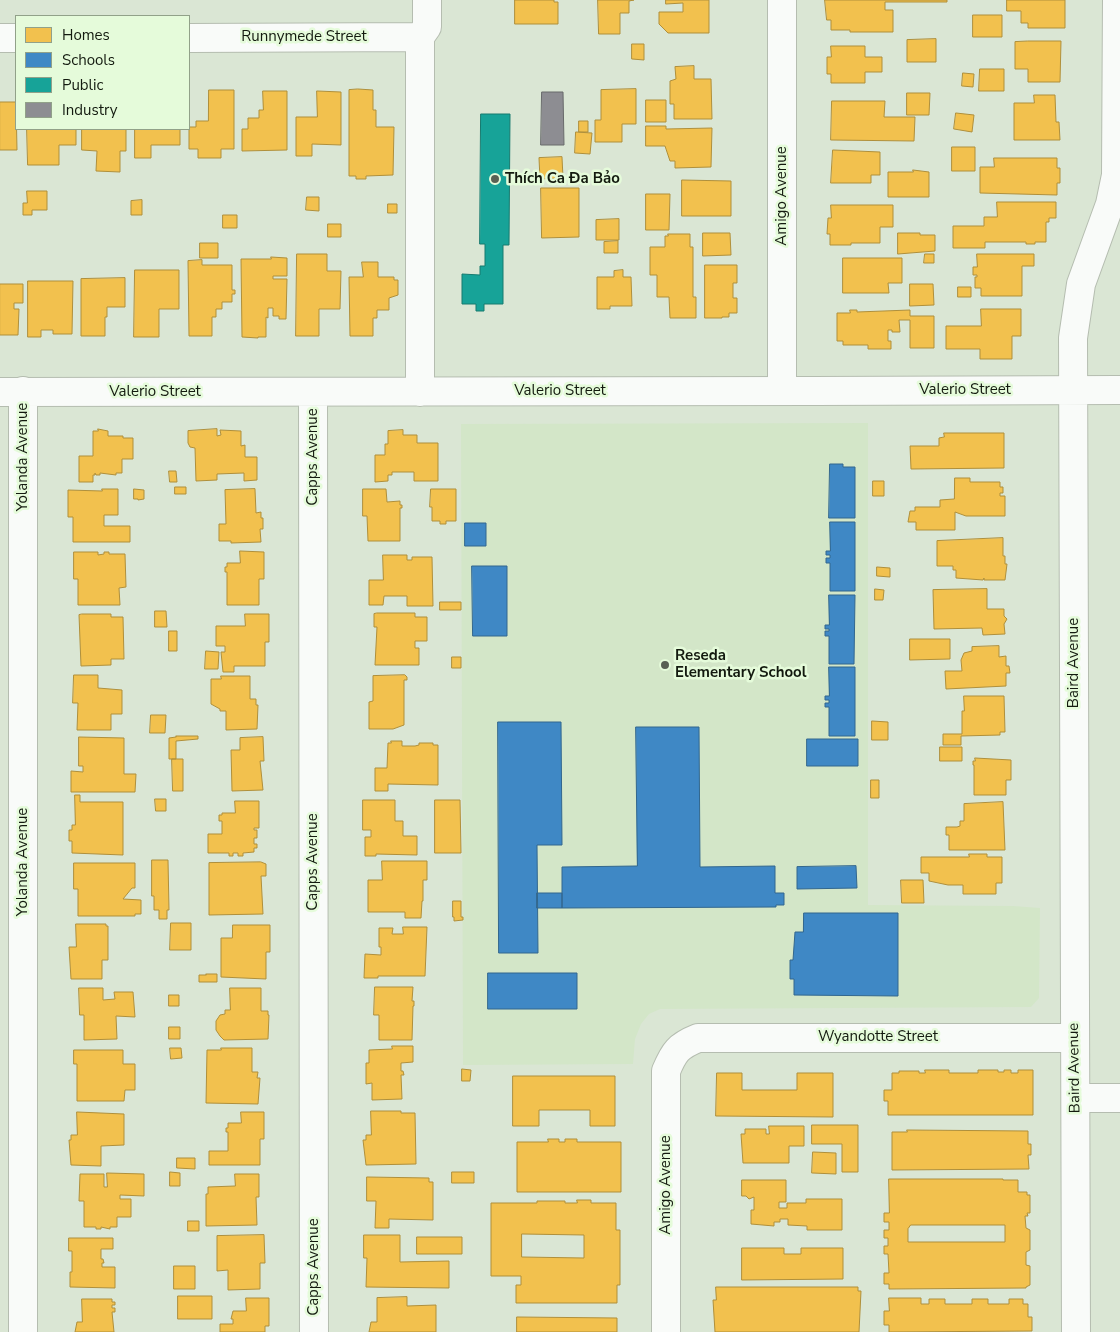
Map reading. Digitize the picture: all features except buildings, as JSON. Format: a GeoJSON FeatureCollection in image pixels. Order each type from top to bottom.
{"type":"FeatureCollection","features":[{"type":"Feature","properties":{"kind":"street"},"geometry":{"type":"LineString","coordinates":[[420,392],[420,37],[427,27],[427,0]]}},
{"type":"Feature","properties":{"kind":"street","name":"Amigo Avenue"},"geometry":{"type":"LineString","coordinates":[[782,0],[782,391]]}},
{"type":"Feature","properties":{"kind":"street","name":"Baird Avenue"},"geometry":{"type":"LineString","coordinates":[[1076,1332],[1074,338],[1081,284],[1110,204],[1116,175],[1117,0]]}},
{"type":"Feature","properties":{"kind":"street","name":"Runnymede Street"},"geometry":{"type":"LineString","coordinates":[[190,38],[420,37]]}},
{"type":"Feature","properties":{"kind":"street"},"geometry":{"type":"LineString","coordinates":[[0,38],[15,38]]}},
{"type":"Feature","properties":{"kind":"street","name":"Valerio Street"},"geometry":{"type":"LineString","coordinates":[[11,392],[1120,390]]}},
{"type":"Feature","properties":{"kind":"street","name":"Yolanda Avenue"},"geometry":{"type":"LineString","coordinates":[[11,392],[23,1332]]}},
{"type":"Feature","properties":{"kind":"street","name":"Capps Avenue"},"geometry":{"type":"LineString","coordinates":[[313,392],[314,1332]]}},
{"type":"Feature","properties":{"kind":"street","name":"Wyandotte Street"},"geometry":{"type":"LineString","coordinates":[[683,1044],[698,1038],[1075,1038]]}},
{"type":"Feature","properties":{"kind":"street","name":"Amigo Avenue"},"geometry":{"type":"LineString","coordinates":[[666,1332],[666,1071],[672,1055],[683,1044]]}},
{"type":"Feature","properties":{"kind":"street"},"geometry":{"type":"LineString","coordinates":[[1076,1098],[1120,1098]]}},
{"type":"Feature","properties":{"kind":"shaded area","name":"Reseda Elementary School"},"geometry":{"type":"Polygon","coordinates":[[[868,423],[868,905],[1013,906],[1040,908],[1039,998],[1031,1007],[660,1009],[649,1014],[641,1024],[635,1039],[633,1064],[463,1065],[461,424],[868,423]]]}},
{"type":"Feature","properties":{"kind":"place","name":"Thích Ca Đa Bảo"},"geometry":{"type":"Point","coordinates":[495,179]}},
{"type":"Feature","properties":{"kind":"place","name":"Reseda Elementary School"},"geometry":{"type":"Point","coordinates":[665,665]}}]}
